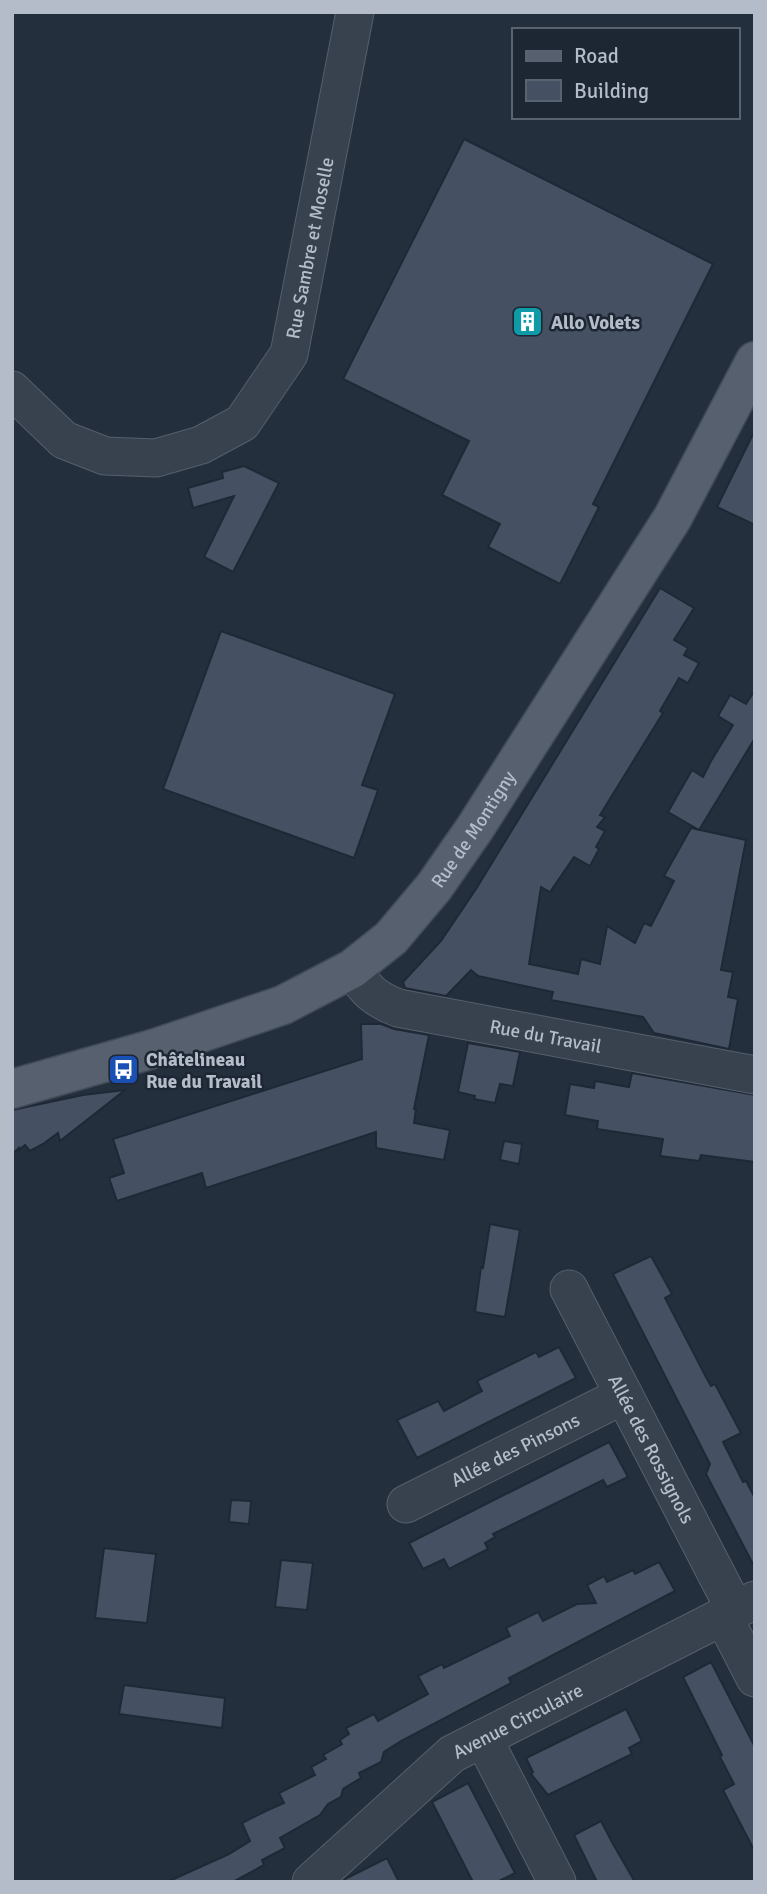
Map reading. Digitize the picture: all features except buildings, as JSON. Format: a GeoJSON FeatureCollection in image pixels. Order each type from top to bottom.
{"type":"FeatureCollection","features":[{"type":"Feature","properties":{"kind":"main road","name":"Rue de Montigny"},"geometry":{"type":"LineString","coordinates":[[12,1089],[156,1048],[283,1005],[352,969],[391,938],[434,887],[475,828],[673,517],[755,361]]}},
{"type":"Feature","properties":{"kind":"street","name":"Rue Sambre et Moselle"},"geometry":{"type":"LineString","coordinates":[[12,390],[64,440],[105,456],[156,458],[201,445],[242,423],[289,354],[355,12]]}},
{"type":"Feature","properties":{"kind":"street","name":"Rue du Travail"},"geometry":{"type":"LineString","coordinates":[[352,969],[377,1000],[398,1008],[755,1074]]}},
{"type":"Feature","properties":{"kind":"street","name":"Allée des Rossignols"},"geometry":{"type":"LineString","coordinates":[[569,1289],[624,1395],[743,1609],[755,1678]]}},
{"type":"Feature","properties":{"kind":"street","name":"Allée des Pinsons"},"geometry":{"type":"LineString","coordinates":[[406,1504],[624,1395]]}},
{"type":"Feature","properties":{"kind":"street","name":"Avenue Circulaire"},"geometry":{"type":"LineString","coordinates":[[311,1882],[452,1754],[743,1609]]}},
{"type":"Feature","properties":{"kind":"street"},"geometry":{"type":"LineString","coordinates":[[483,1738],[557,1882]]}},
{"type":"Feature","properties":{"kind":"place","name":"Allo Volets"},"geometry":{"type":"Point","coordinates":[528,322]}},
{"type":"Feature","properties":{"kind":"place","name":"Châtelineau Rue du Travail"},"geometry":{"type":"Point","coordinates":[123,1070]}}]}
